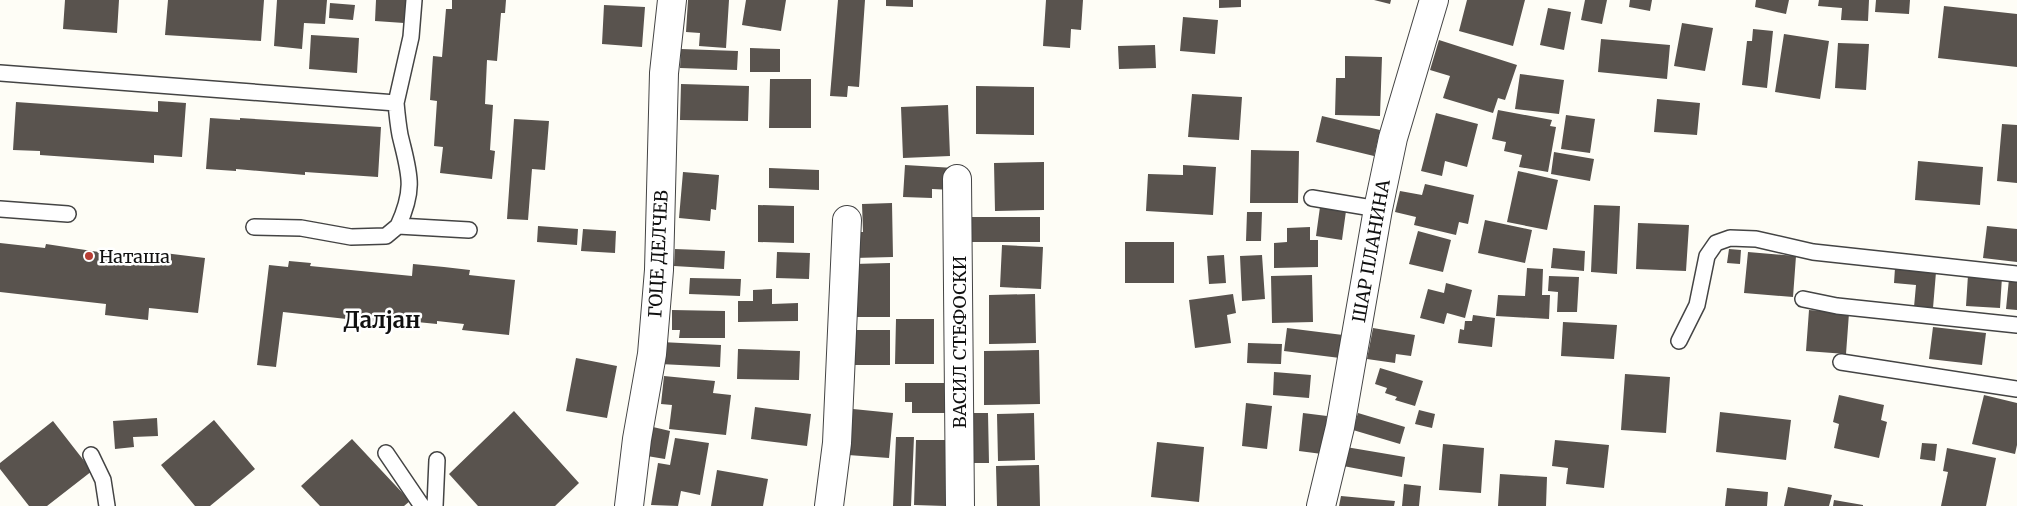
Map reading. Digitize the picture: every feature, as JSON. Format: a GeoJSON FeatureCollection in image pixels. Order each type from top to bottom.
{"type":"FeatureCollection","features":[{"type":"Feature","properties":{"kind":"street","name":"ГОЦЕ ДЕЛЧЕВ"},"geometry":{"type":"LineString","coordinates":[[628,506],[653,345],[659,270],[664,73],[672,0]]}},
{"type":"Feature","properties":{"kind":"street","name":"ШАР ПЛАНИНА"},"geometry":{"type":"LineString","coordinates":[[1321,506],[1340,427],[1378,209],[1393,138],[1434,0]]}},
{"type":"Feature","properties":{"kind":"street","name":"ВАСИЛ СТЕФОСКИ"},"geometry":{"type":"LineString","coordinates":[[958,179],[960,506]]}},
{"type":"Feature","properties":{"kind":"street"},"geometry":{"type":"LineString","coordinates":[[829,506],[837,443],[847,220]]}},
{"type":"Feature","properties":{"kind":"lane"},"geometry":{"type":"LineString","coordinates":[[254,227],[301,228],[351,237],[386,236],[398,226],[406,209],[410,185],[408,162],[400,134],[396,103],[411,37],[414,0]]}},
{"type":"Feature","properties":{"kind":"lane"},"geometry":{"type":"LineString","coordinates":[[0,73],[396,103]]}},
{"type":"Feature","properties":{"kind":"lane"},"geometry":{"type":"LineString","coordinates":[[1312,198],[1378,209]]}},
{"type":"Feature","properties":{"kind":"lane"},"geometry":{"type":"LineString","coordinates":[[0,209],[68,214]]}},
{"type":"Feature","properties":{"kind":"lane"},"geometry":{"type":"LineString","coordinates":[[398,226],[469,230]]}},
{"type":"Feature","properties":{"kind":"lane"},"geometry":{"type":"LineString","coordinates":[[1679,341],[1697,305],[1707,256],[1716,243],[1730,238],[1756,239],[1813,252],[2017,274]]}},
{"type":"Feature","properties":{"kind":"lane"},"geometry":{"type":"LineString","coordinates":[[1803,299],[1837,306],[2017,324]]}},
{"type":"Feature","properties":{"kind":"lane"},"geometry":{"type":"LineString","coordinates":[[1841,362],[2017,389]]}},
{"type":"Feature","properties":{"kind":"lane"},"geometry":{"type":"LineString","coordinates":[[386,452],[422,506]]}},
{"type":"Feature","properties":{"kind":"lane"},"geometry":{"type":"LineString","coordinates":[[91,455],[103,480],[106,506]]}},
{"type":"Feature","properties":{"kind":"lane"},"geometry":{"type":"LineString","coordinates":[[435,506],[437,460]]}},
{"type":"Feature","properties":{"kind":"building"},"geometry":{"type":"Polygon","coordinates":[[[65,0],[119,0],[117,33],[63,29],[65,0]]]}},
{"type":"Feature","properties":{"kind":"building"},"geometry":{"type":"Polygon","coordinates":[[[168,0],[264,0],[261,41],[165,35],[168,0]]]}},
{"type":"Feature","properties":{"kind":"building"},"geometry":{"type":"Polygon","coordinates":[[[277,0],[327,0],[325,24],[304,23],[302,49],[274,46],[277,0]]]}},
{"type":"Feature","properties":{"kind":"building"},"geometry":{"type":"Polygon","coordinates":[[[376,0],[406,0],[404,23],[375,21],[376,0]]]}},
{"type":"Feature","properties":{"kind":"building"},"geometry":{"type":"Polygon","coordinates":[[[452,0],[506,0],[505,13],[501,13],[497,61],[487,60],[485,104],[493,105],[490,150],[495,151],[492,179],[440,173],[443,147],[434,146],[437,101],[430,100],[433,56],[442,57],[446,9],[452,9],[452,0]]]}},
{"type":"Feature","properties":{"kind":"building"},"geometry":{"type":"Polygon","coordinates":[[[688,0],[729,0],[726,48],[699,46],[700,33],[686,32],[688,0]]]}},
{"type":"Feature","properties":{"kind":"building"},"geometry":{"type":"Polygon","coordinates":[[[746,0],[786,0],[781,31],[742,25],[746,0]]]}},
{"type":"Feature","properties":{"kind":"building"},"geometry":{"type":"Polygon","coordinates":[[[838,0],[865,0],[859,87],[848,86],[847,97],[830,96],[838,0]]]}},
{"type":"Feature","properties":{"kind":"building"},"geometry":{"type":"Polygon","coordinates":[[[886,0],[913,0],[913,7],[886,6],[886,0]]]}},
{"type":"Feature","properties":{"kind":"building"},"geometry":{"type":"Polygon","coordinates":[[[1046,0],[1083,0],[1081,30],[1071,29],[1070,48],[1043,46],[1046,0]]]}},
{"type":"Feature","properties":{"kind":"building"},"geometry":{"type":"Polygon","coordinates":[[[1219,0],[1241,0],[1241,7],[1219,8],[1219,0]]]}},
{"type":"Feature","properties":{"kind":"building"},"geometry":{"type":"Polygon","coordinates":[[[1374,0],[1391,0],[1390,4],[1374,0]]]}},
{"type":"Feature","properties":{"kind":"building"},"geometry":{"type":"Polygon","coordinates":[[[1467,0],[1525,0],[1513,46],[1459,31],[1467,0]]]}},
{"type":"Feature","properties":{"kind":"building"},"geometry":{"type":"Polygon","coordinates":[[[1585,0],[1607,0],[1602,24],[1581,20],[1585,0]]]}},
{"type":"Feature","properties":{"kind":"building"},"geometry":{"type":"Polygon","coordinates":[[[1630,0],[1652,0],[1650,11],[1629,7],[1630,0]]]}},
{"type":"Feature","properties":{"kind":"building"},"geometry":{"type":"Polygon","coordinates":[[[1756,0],[1789,0],[1786,14],[1755,7],[1756,0]]]}},
{"type":"Feature","properties":{"kind":"building"},"geometry":{"type":"Polygon","coordinates":[[[1819,0],[1869,0],[1868,21],[1841,20],[1842,8],[1818,6],[1819,0]]]}},
{"type":"Feature","properties":{"kind":"building"},"geometry":{"type":"Polygon","coordinates":[[[1876,0],[1910,0],[1909,14],[1875,12],[1876,0]]]}},
{"type":"Feature","properties":{"kind":"building"},"geometry":{"type":"Polygon","coordinates":[[[330,3],[355,5],[353,20],[329,18],[330,3]]]}},
{"type":"Feature","properties":{"kind":"building"},"geometry":{"type":"Polygon","coordinates":[[[604,5],[645,7],[642,47],[602,44],[604,5]]]}},
{"type":"Feature","properties":{"kind":"building"},"geometry":{"type":"Polygon","coordinates":[[[1944,6],[2017,14],[2017,67],[1938,58],[1944,6]]]}},
{"type":"Feature","properties":{"kind":"building"},"geometry":{"type":"Polygon","coordinates":[[[1548,8],[1571,12],[1564,50],[1540,45],[1548,8]]]}},
{"type":"Feature","properties":{"kind":"building"},"geometry":{"type":"Polygon","coordinates":[[[1183,17],[1218,20],[1215,54],[1180,51],[1183,17]]]}},
{"type":"Feature","properties":{"kind":"building"},"geometry":{"type":"Polygon","coordinates":[[[1682,23],[1713,28],[1705,71],[1674,66],[1682,23]]]}},
{"type":"Feature","properties":{"kind":"building"},"geometry":{"type":"Polygon","coordinates":[[[1753,29],[1773,31],[1767,88],[1742,85],[1747,41],[1752,41],[1753,29]]]}},
{"type":"Feature","properties":{"kind":"building"},"geometry":{"type":"Polygon","coordinates":[[[1784,34],[1829,41],[1820,99],[1775,92],[1784,34]]]}},
{"type":"Feature","properties":{"kind":"building"},"geometry":{"type":"Polygon","coordinates":[[[311,35],[359,38],[357,73],[309,69],[311,35]]]}},
{"type":"Feature","properties":{"kind":"building"},"geometry":{"type":"Polygon","coordinates":[[[1601,39],[1670,45],[1667,79],[1598,72],[1601,39]]]}},
{"type":"Feature","properties":{"kind":"building"},"geometry":{"type":"Polygon","coordinates":[[[1439,40],[1517,65],[1505,100],[1498,98],[1493,113],[1443,98],[1450,76],[1430,70],[1439,40]]]}},
{"type":"Feature","properties":{"kind":"building"},"geometry":{"type":"Polygon","coordinates":[[[1838,43],[1869,44],[1866,90],[1835,88],[1838,43]]]}},
{"type":"Feature","properties":{"kind":"building"},"geometry":{"type":"Polygon","coordinates":[[[1155,45],[1156,68],[1119,69],[1118,46],[1155,45]]]}},
{"type":"Feature","properties":{"kind":"building"},"geometry":{"type":"Polygon","coordinates":[[[750,48],[780,49],[780,72],[750,72],[750,48]]]}},
{"type":"Feature","properties":{"kind":"building"},"geometry":{"type":"Polygon","coordinates":[[[681,49],[738,51],[737,70],[680,68],[681,49]]]}},
{"type":"Feature","properties":{"kind":"building"},"geometry":{"type":"Polygon","coordinates":[[[1345,56],[1382,57],[1380,116],[1335,115],[1336,78],[1345,78],[1345,56]]]}},
{"type":"Feature","properties":{"kind":"building"},"geometry":{"type":"Polygon","coordinates":[[[1520,74],[1564,80],[1559,114],[1515,109],[1520,74]]]}},
{"type":"Feature","properties":{"kind":"building"},"geometry":{"type":"Polygon","coordinates":[[[770,79],[811,79],[811,128],[769,128],[770,79]]]}},
{"type":"Feature","properties":{"kind":"building"},"geometry":{"type":"Polygon","coordinates":[[[681,84],[749,86],[748,121],[680,120],[681,84]]]}},
{"type":"Feature","properties":{"kind":"building"},"geometry":{"type":"Polygon","coordinates":[[[976,86],[1034,87],[1034,135],[976,134],[976,86]]]}},
{"type":"Feature","properties":{"kind":"building"},"geometry":{"type":"Polygon","coordinates":[[[1192,94],[1242,97],[1239,140],[1188,137],[1192,94]]]}},
{"type":"Feature","properties":{"kind":"building"},"geometry":{"type":"Polygon","coordinates":[[[1657,99],[1700,103],[1697,135],[1654,132],[1657,99]]]}},
{"type":"Feature","properties":{"kind":"building"},"geometry":{"type":"Polygon","coordinates":[[[158,101],[186,103],[182,157],[154,155],[154,163],[40,155],[40,151],[13,150],[16,102],[158,112],[158,101]]]}},
{"type":"Feature","properties":{"kind":"building"},"geometry":{"type":"Polygon","coordinates":[[[948,105],[950,156],[903,158],[901,107],[948,105]]]}},
{"type":"Feature","properties":{"kind":"building"},"geometry":{"type":"Polygon","coordinates":[[[1498,110],[1552,120],[1550,126],[1556,127],[1548,172],[1519,167],[1522,155],[1504,151],[1506,142],[1492,139],[1498,110]]]}},
{"type":"Feature","properties":{"kind":"building"},"geometry":{"type":"Polygon","coordinates":[[[1436,113],[1478,124],[1467,167],[1445,161],[1442,176],[1421,171],[1436,113]]]}},
{"type":"Feature","properties":{"kind":"building"},"geometry":{"type":"Polygon","coordinates":[[[1566,115],[1595,119],[1590,153],[1561,149],[1566,115]]]}},
{"type":"Feature","properties":{"kind":"building"},"geometry":{"type":"Polygon","coordinates":[[[1322,116],[1380,130],[1374,156],[1316,142],[1322,116]]]}},
{"type":"Feature","properties":{"kind":"building"},"geometry":{"type":"Polygon","coordinates":[[[210,118],[240,120],[240,118],[381,127],[378,177],[305,172],[305,175],[236,169],[236,171],[206,169],[210,118]]]}},
{"type":"Feature","properties":{"kind":"building"},"geometry":{"type":"Polygon","coordinates":[[[514,119],[549,121],[545,170],[532,169],[528,220],[507,219],[514,119]]]}},
{"type":"Feature","properties":{"kind":"building"},"geometry":{"type":"Polygon","coordinates":[[[2002,124],[2017,125],[2017,183],[1997,181],[2002,124]]]}},
{"type":"Feature","properties":{"kind":"building"},"geometry":{"type":"Polygon","coordinates":[[[1251,150],[1299,151],[1298,203],[1250,203],[1251,150]]]}},
{"type":"Feature","properties":{"kind":"building"},"geometry":{"type":"Polygon","coordinates":[[[1554,152],[1594,159],[1590,181],[1551,174],[1554,152]]]}},
{"type":"Feature","properties":{"kind":"building"},"geometry":{"type":"Polygon","coordinates":[[[1918,161],[1983,167],[1980,205],[1915,200],[1918,161]]]}},
{"type":"Feature","properties":{"kind":"building"},"geometry":{"type":"Polygon","coordinates":[[[1044,162],[1044,210],[995,211],[994,163],[1044,162]]]}},
{"type":"Feature","properties":{"kind":"building"},"geometry":{"type":"Polygon","coordinates":[[[905,165],[954,168],[953,190],[932,189],[932,198],[903,197],[905,165]]]}},
{"type":"Feature","properties":{"kind":"building"},"geometry":{"type":"Polygon","coordinates":[[[1183,165],[1216,167],[1213,215],[1146,211],[1148,174],[1183,175],[1183,165]]]}},
{"type":"Feature","properties":{"kind":"building"},"geometry":{"type":"Polygon","coordinates":[[[769,168],[819,170],[819,190],[769,188],[769,168]]]}},
{"type":"Feature","properties":{"kind":"building"},"geometry":{"type":"Polygon","coordinates":[[[1518,171],[1558,180],[1547,230],[1507,222],[1518,171]]]}},
{"type":"Feature","properties":{"kind":"building"},"geometry":{"type":"Polygon","coordinates":[[[683,172],[719,175],[716,210],[711,209],[710,221],[679,218],[683,172]]]}},
{"type":"Feature","properties":{"kind":"building"},"geometry":{"type":"Polygon","coordinates":[[[1425,184],[1474,195],[1468,224],[1459,222],[1456,235],[1414,225],[1416,217],[1395,212],[1400,191],[1422,195],[1425,184]]]}},
{"type":"Feature","properties":{"kind":"building"},"geometry":{"type":"Polygon","coordinates":[[[892,203],[893,257],[854,258],[853,232],[863,232],[862,204],[892,203]]]}},
{"type":"Feature","properties":{"kind":"building"},"geometry":{"type":"Polygon","coordinates":[[[758,205],[794,206],[794,243],[758,242],[758,205]]]}},
{"type":"Feature","properties":{"kind":"building"},"geometry":{"type":"Polygon","coordinates":[[[1594,205],[1620,206],[1617,274],[1591,272],[1594,205]]]}},
{"type":"Feature","properties":{"kind":"building"},"geometry":{"type":"Polygon","coordinates":[[[1320,207],[1346,211],[1342,240],[1316,236],[1320,207]]]}},
{"type":"Feature","properties":{"kind":"building"},"geometry":{"type":"Polygon","coordinates":[[[1247,212],[1262,212],[1261,241],[1246,241],[1247,212]]]}},
{"type":"Feature","properties":{"kind":"building"},"geometry":{"type":"Polygon","coordinates":[[[971,217],[1040,217],[1040,242],[971,242],[971,217]]]}},
{"type":"Feature","properties":{"kind":"building"},"geometry":{"type":"Polygon","coordinates":[[[1485,220],[1532,230],[1525,263],[1478,253],[1485,220]]]}},
{"type":"Feature","properties":{"kind":"building"},"geometry":{"type":"Polygon","coordinates":[[[1638,223],[1689,225],[1686,271],[1636,269],[1638,223]]]}},
{"type":"Feature","properties":{"kind":"building"},"geometry":{"type":"Polygon","coordinates":[[[538,226],[578,229],[577,245],[537,242],[538,226]]]}},
{"type":"Feature","properties":{"kind":"building"},"geometry":{"type":"Polygon","coordinates":[[[1987,226],[2017,229],[2017,262],[1983,258],[1987,226]]]}},
{"type":"Feature","properties":{"kind":"building"},"geometry":{"type":"Polygon","coordinates":[[[1310,227],[1310,240],[1318,240],[1318,267],[1274,268],[1274,243],[1287,242],[1287,228],[1310,227]]]}},
{"type":"Feature","properties":{"kind":"building"},"geometry":{"type":"Polygon","coordinates":[[[583,229],[616,231],[615,253],[581,251],[583,229]]]}},
{"type":"Feature","properties":{"kind":"building"},"geometry":{"type":"Polygon","coordinates":[[[1418,231],[1451,240],[1443,272],[1409,264],[1418,231]]]}},
{"type":"Feature","properties":{"kind":"building"},"geometry":{"type":"Polygon","coordinates":[[[1125,242],[1174,242],[1174,283],[1125,283],[1125,242]]]}},
{"type":"Feature","properties":{"kind":"building"},"geometry":{"type":"Polygon","coordinates":[[[0,243],[45,248],[46,244],[112,254],[111,263],[131,266],[131,263],[154,266],[156,252],[205,258],[198,313],[149,308],[148,320],[105,315],[106,304],[0,292],[0,243]]]}},
{"type":"Feature","properties":{"kind":"building"},"geometry":{"type":"Polygon","coordinates":[[[1002,245],[1043,247],[1041,289],[1000,287],[1002,245]]]}},
{"type":"Feature","properties":{"kind":"building"},"geometry":{"type":"Polygon","coordinates":[[[1553,248],[1585,251],[1584,271],[1551,268],[1553,248]]]}},
{"type":"Feature","properties":{"kind":"building"},"geometry":{"type":"Polygon","coordinates":[[[675,249],[725,251],[724,269],[674,266],[675,249]]]}},
{"type":"Feature","properties":{"kind":"building"},"geometry":{"type":"Polygon","coordinates":[[[1729,249],[1741,250],[1740,264],[1727,263],[1729,249]]]}},
{"type":"Feature","properties":{"kind":"building"},"geometry":{"type":"Polygon","coordinates":[[[777,252],[810,253],[809,279],[776,278],[777,252]]]}},
{"type":"Feature","properties":{"kind":"building"},"geometry":{"type":"Polygon","coordinates":[[[1748,252],[1796,256],[1793,297],[1744,293],[1748,252]]]}},
{"type":"Feature","properties":{"kind":"building"},"geometry":{"type":"Polygon","coordinates":[[[1224,255],[1226,283],[1209,284],[1207,256],[1224,255]]]}},
{"type":"Feature","properties":{"kind":"building"},"geometry":{"type":"Polygon","coordinates":[[[1262,255],[1265,299],[1242,301],[1240,256],[1262,255]]]}},
{"type":"Feature","properties":{"kind":"building"},"geometry":{"type":"Polygon","coordinates":[[[289,261],[311,263],[310,266],[412,276],[413,264],[470,270],[469,275],[515,280],[509,335],[462,330],[464,324],[437,321],[437,324],[374,319],[374,322],[283,312],[276,367],[257,365],[269,265],[288,267],[289,261]]]}},
{"type":"Feature","properties":{"kind":"building"},"geometry":{"type":"Polygon","coordinates":[[[890,263],[890,317],[854,317],[854,264],[890,263]]]}},
{"type":"Feature","properties":{"kind":"building"},"geometry":{"type":"Polygon","coordinates":[[[1527,268],[1543,269],[1542,295],[1550,295],[1549,319],[1496,316],[1498,295],[1525,296],[1527,268]]]}},
{"type":"Feature","properties":{"kind":"building"},"geometry":{"type":"Polygon","coordinates":[[[1895,268],[1936,272],[1933,308],[1914,307],[1916,285],[1894,283],[1895,268]]]}},
{"type":"Feature","properties":{"kind":"building"},"geometry":{"type":"Polygon","coordinates":[[[1312,275],[1313,322],[1272,323],[1271,276],[1312,275]]]}},
{"type":"Feature","properties":{"kind":"building"},"geometry":{"type":"Polygon","coordinates":[[[1968,275],[2002,277],[2000,308],[1966,306],[1968,275]]]}},
{"type":"Feature","properties":{"kind":"building"},"geometry":{"type":"Polygon","coordinates":[[[1549,276],[1579,277],[1577,312],[1557,312],[1558,292],[1548,291],[1549,276]]]}},
{"type":"Feature","properties":{"kind":"building"},"geometry":{"type":"Polygon","coordinates":[[[690,278],[741,279],[740,296],[689,294],[690,278]]]}},
{"type":"Feature","properties":{"kind":"building"},"geometry":{"type":"Polygon","coordinates":[[[2009,279],[2017,279],[2017,310],[2006,309],[2009,279]]]}},
{"type":"Feature","properties":{"kind":"building"},"geometry":{"type":"Polygon","coordinates":[[[1446,283],[1472,290],[1465,318],[1447,313],[1444,324],[1420,318],[1428,289],[1444,293],[1446,283]]]}},
{"type":"Feature","properties":{"kind":"building"},"geometry":{"type":"Polygon","coordinates":[[[772,289],[772,304],[798,303],[798,321],[738,322],[738,301],[753,301],[753,290],[772,289]]]}},
{"type":"Feature","properties":{"kind":"building"},"geometry":{"type":"Polygon","coordinates":[[[1035,294],[1036,343],[989,344],[989,295],[1035,294]]]}},
{"type":"Feature","properties":{"kind":"building"},"geometry":{"type":"Polygon","coordinates":[[[1233,294],[1236,313],[1227,315],[1231,343],[1195,348],[1189,300],[1233,294]]]}},
{"type":"Feature","properties":{"kind":"building"},"geometry":{"type":"Polygon","coordinates":[[[672,310],[725,311],[725,338],[679,338],[680,330],[672,330],[672,310]]]}},
{"type":"Feature","properties":{"kind":"building"},"geometry":{"type":"Polygon","coordinates":[[[1809,310],[1849,313],[1846,354],[1806,351],[1809,310]]]}},
{"type":"Feature","properties":{"kind":"building"},"geometry":{"type":"Polygon","coordinates":[[[1473,315],[1495,318],[1492,347],[1458,343],[1460,329],[1464,330],[1465,321],[1472,321],[1473,315]]]}},
{"type":"Feature","properties":{"kind":"building"},"geometry":{"type":"Polygon","coordinates":[[[896,319],[934,319],[934,364],[895,364],[896,319]]]}},
{"type":"Feature","properties":{"kind":"building"},"geometry":{"type":"Polygon","coordinates":[[[1563,322],[1617,325],[1614,359],[1561,356],[1563,322]]]}},
{"type":"Feature","properties":{"kind":"building"},"geometry":{"type":"Polygon","coordinates":[[[1933,327],[1986,333],[1982,365],[1929,359],[1933,327]]]}},
{"type":"Feature","properties":{"kind":"building"},"geometry":{"type":"Polygon","coordinates":[[[1287,328],[1343,335],[1340,358],[1284,351],[1287,328]]]}},
{"type":"Feature","properties":{"kind":"building"},"geometry":{"type":"Polygon","coordinates":[[[1373,328],[1415,335],[1411,356],[1396,354],[1395,363],[1367,359],[1373,328]]]}},
{"type":"Feature","properties":{"kind":"building"},"geometry":{"type":"Polygon","coordinates":[[[854,330],[890,330],[890,365],[854,365],[854,330]]]}},
{"type":"Feature","properties":{"kind":"building"},"geometry":{"type":"Polygon","coordinates":[[[661,342],[721,345],[720,367],[660,364],[661,342]]]}},
{"type":"Feature","properties":{"kind":"building"},"geometry":{"type":"Polygon","coordinates":[[[1248,343],[1282,344],[1281,364],[1247,363],[1248,343]]]}},
{"type":"Feature","properties":{"kind":"building"},"geometry":{"type":"Polygon","coordinates":[[[738,349],[800,351],[799,380],[737,379],[738,349]]]}},
{"type":"Feature","properties":{"kind":"building"},"geometry":{"type":"Polygon","coordinates":[[[1039,350],[1040,404],[984,405],[984,351],[1039,350]]]}},
{"type":"Feature","properties":{"kind":"building"},"geometry":{"type":"Polygon","coordinates":[[[576,358],[617,366],[607,418],[566,411],[576,358]]]}},
{"type":"Feature","properties":{"kind":"building"},"geometry":{"type":"Polygon","coordinates":[[[1380,368],[1423,381],[1415,406],[1395,400],[1397,397],[1385,393],[1387,388],[1375,384],[1380,368]]]}},
{"type":"Feature","properties":{"kind":"building"},"geometry":{"type":"Polygon","coordinates":[[[1274,372],[1311,375],[1309,398],[1273,395],[1274,372]]]}},
{"type":"Feature","properties":{"kind":"building"},"geometry":{"type":"Polygon","coordinates":[[[1625,374],[1670,377],[1666,433],[1621,430],[1625,374]]]}},
{"type":"Feature","properties":{"kind":"building"},"geometry":{"type":"Polygon","coordinates":[[[664,376],[715,381],[713,393],[731,395],[726,435],[669,429],[672,405],[661,404],[664,376]]]}},
{"type":"Feature","properties":{"kind":"building"},"geometry":{"type":"Polygon","coordinates":[[[905,383],[947,383],[947,413],[912,413],[912,402],[905,402],[905,383]]]}},
{"type":"Feature","properties":{"kind":"building"},"geometry":{"type":"Polygon","coordinates":[[[1839,395],[1884,405],[1881,420],[1887,422],[1879,458],[1834,448],[1839,424],[1833,422],[1839,395]]]}},
{"type":"Feature","properties":{"kind":"building"},"geometry":{"type":"Polygon","coordinates":[[[1984,395],[2017,403],[2017,445],[2015,454],[1972,444],[1984,395]]]}},
{"type":"Feature","properties":{"kind":"building"},"geometry":{"type":"Polygon","coordinates":[[[1246,403],[1272,406],[1267,449],[1242,446],[1246,403]]]}},
{"type":"Feature","properties":{"kind":"building"},"geometry":{"type":"Polygon","coordinates":[[[755,407],[811,414],[807,446],[751,439],[755,407]]]}},
{"type":"Feature","properties":{"kind":"building"},"geometry":{"type":"Polygon","coordinates":[[[853,409],[893,413],[889,458],[848,455],[853,409]]]}},
{"type":"Feature","properties":{"kind":"building"},"geometry":{"type":"Polygon","coordinates":[[[1419,410],[1435,414],[1432,428],[1415,424],[1419,410]]]}},
{"type":"Feature","properties":{"kind":"building"},"geometry":{"type":"Polygon","coordinates":[[[514,411],[579,483],[555,506],[478,506],[449,474],[514,411]]]}},
{"type":"Feature","properties":{"kind":"building"},"geometry":{"type":"Polygon","coordinates":[[[1720,412],[1791,420],[1786,460],[1716,452],[1720,412]]]}},
{"type":"Feature","properties":{"kind":"building"},"geometry":{"type":"Polygon","coordinates":[[[971,413],[988,413],[989,463],[972,463],[971,413]]]}},
{"type":"Feature","properties":{"kind":"building"},"geometry":{"type":"Polygon","coordinates":[[[1034,413],[1035,460],[998,461],[997,414],[1034,413]]]}},
{"type":"Feature","properties":{"kind":"building"},"geometry":{"type":"Polygon","coordinates":[[[1303,413],[1327,416],[1322,454],[1299,451],[1303,413]]]}},
{"type":"Feature","properties":{"kind":"building"},"geometry":{"type":"Polygon","coordinates":[[[1358,413],[1405,427],[1400,444],[1353,430],[1358,413]]]}},
{"type":"Feature","properties":{"kind":"building"},"geometry":{"type":"Polygon","coordinates":[[[157,418],[158,436],[133,437],[134,447],[115,449],[113,421],[157,418]]]}},
{"type":"Feature","properties":{"kind":"building"},"geometry":{"type":"Polygon","coordinates":[[[214,420],[255,469],[210,506],[195,506],[161,465],[214,420]]]}},
{"type":"Feature","properties":{"kind":"building"},"geometry":{"type":"Polygon","coordinates":[[[53,421],[92,471],[47,506],[29,506],[0,469],[0,463],[53,421]]]}},
{"type":"Feature","properties":{"kind":"building"},"geometry":{"type":"Polygon","coordinates":[[[653,427],[670,431],[665,459],[647,456],[653,427]]]}},
{"type":"Feature","properties":{"kind":"building"},"geometry":{"type":"Polygon","coordinates":[[[896,437],[914,437],[911,506],[893,506],[896,437]]]}},
{"type":"Feature","properties":{"kind":"building"},"geometry":{"type":"Polygon","coordinates":[[[675,438],[709,443],[700,495],[681,491],[678,506],[651,505],[658,463],[670,465],[675,438]]]}},
{"type":"Feature","properties":{"kind":"building"},"geometry":{"type":"Polygon","coordinates":[[[352,439],[410,501],[404,506],[320,506],[301,486],[352,439]]]}},
{"type":"Feature","properties":{"kind":"building"},"geometry":{"type":"Polygon","coordinates":[[[916,440],[947,440],[945,506],[914,505],[916,440]]]}},
{"type":"Feature","properties":{"kind":"building"},"geometry":{"type":"Polygon","coordinates":[[[1555,440],[1609,445],[1604,488],[1566,484],[1568,468],[1552,466],[1555,440]]]}},
{"type":"Feature","properties":{"kind":"building"},"geometry":{"type":"Polygon","coordinates":[[[1157,442],[1204,447],[1199,502],[1151,497],[1157,442]]]}},
{"type":"Feature","properties":{"kind":"building"},"geometry":{"type":"Polygon","coordinates":[[[1922,443],[1937,444],[1935,461],[1920,459],[1922,443]]]}},
{"type":"Feature","properties":{"kind":"building"},"geometry":{"type":"Polygon","coordinates":[[[1443,444],[1484,448],[1481,493],[1439,490],[1443,444]]]}},
{"type":"Feature","properties":{"kind":"building"},"geometry":{"type":"Polygon","coordinates":[[[1346,447],[1405,457],[1402,477],[1343,466],[1346,447]]]}},
{"type":"Feature","properties":{"kind":"building"},"geometry":{"type":"Polygon","coordinates":[[[1947,448],[1996,458],[1986,506],[1941,506],[1948,472],[1943,471],[1947,448]]]}},
{"type":"Feature","properties":{"kind":"building"},"geometry":{"type":"Polygon","coordinates":[[[1039,465],[1040,506],[997,506],[996,466],[1039,465]]]}},
{"type":"Feature","properties":{"kind":"building"},"geometry":{"type":"Polygon","coordinates":[[[717,470],[768,479],[763,506],[711,506],[717,470]]]}},
{"type":"Feature","properties":{"kind":"building"},"geometry":{"type":"Polygon","coordinates":[[[1500,474],[1547,477],[1546,506],[1498,506],[1500,474]]]}},
{"type":"Feature","properties":{"kind":"building"},"geometry":{"type":"Polygon","coordinates":[[[1404,484],[1421,486],[1419,506],[1402,506],[1404,484]]]}},
{"type":"Feature","properties":{"kind":"building"},"geometry":{"type":"Polygon","coordinates":[[[1788,487],[1832,495],[1829,506],[1784,506],[1788,487]]]}},
{"type":"Feature","properties":{"kind":"building"},"geometry":{"type":"Polygon","coordinates":[[[1727,488],[1768,492],[1767,506],[1725,506],[1727,488]]]}},
{"type":"Feature","properties":{"kind":"building"},"geometry":{"type":"Polygon","coordinates":[[[1341,496],[1395,501],[1394,506],[1339,506],[1341,496]]]}},
{"type":"Feature","properties":{"kind":"building"},"geometry":{"type":"Polygon","coordinates":[[[1834,500],[1863,505],[1863,506],[1833,506],[1834,500]]]}},
{"type":"Feature","properties":{"kind":"place","name":"Наташа"},"geometry":{"type":"Point","coordinates":[89,256]}},
{"type":"Feature","properties":{"kind":"district","name":"Далјан"},"geometry":{"type":"Point","coordinates":[382,320]}}]}
